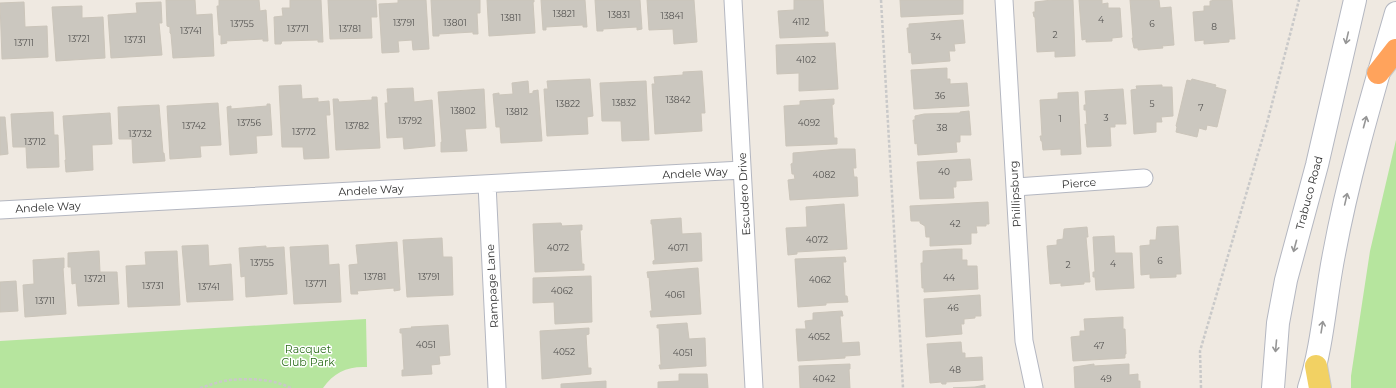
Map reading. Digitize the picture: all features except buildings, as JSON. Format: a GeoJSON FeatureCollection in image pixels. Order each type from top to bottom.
{"type":"FeatureCollection","features":[{"type":"Feature","properties":{"kind":"highway"},"geometry":{"type":"LineString","coordinates":[[1378,74],[1396,50]]}},
{"type":"Feature","properties":{"kind":"main road","name":"Trabuco Road"},"geometry":{"type":"LineString","coordinates":[[1273,388],[1278,323],[1286,280],[1317,165],[1355,0]]}},
{"type":"Feature","properties":{"kind":"main road"},"geometry":{"type":"LineString","coordinates":[[1309,388],[1316,366],[1334,254],[1355,160],[1396,13]]}},
{"type":"Feature","properties":{"kind":"main road"},"geometry":{"type":"LineString","coordinates":[[1316,366],[1320,388]]}},
{"type":"Feature","properties":{"kind":"street","name":"Escudero Drive"},"geometry":{"type":"LineString","coordinates":[[733,0],[754,388]]}},
{"type":"Feature","properties":{"kind":"street","name":"Phillipsburg"},"geometry":{"type":"LineString","coordinates":[[1004,0],[1024,342],[1034,388]]}},
{"type":"Feature","properties":{"kind":"street","name":"Andele Way"},"geometry":{"type":"LineString","coordinates":[[0,210],[742,170]]}},
{"type":"Feature","properties":{"kind":"street","name":"Pierce"},"geometry":{"type":"LineString","coordinates":[[1015,188],[1144,178]]}},
{"type":"Feature","properties":{"kind":"street","name":"Rampage Lane"},"geometry":{"type":"LineString","coordinates":[[486,184],[497,388]]}},
{"type":"Feature","properties":{"kind":"path"},"geometry":{"type":"LineString","coordinates":[[881,0],[904,388]]}},
{"type":"Feature","properties":{"kind":"path"},"geometry":{"type":"LineString","coordinates":[[1201,388],[1200,352],[1266,123],[1299,0]]}},
{"type":"Feature","properties":{"kind":"path"},"geometry":{"type":"LineString","coordinates":[[200,388],[229,380],[243,379],[275,382],[292,388]]}},
{"type":"Feature","properties":{"kind":"green space"},"geometry":{"type":"Polygon","coordinates":[[[1396,140],[1396,388],[1351,388],[1351,376],[1370,251],[1396,140]]]}},
{"type":"Feature","properties":{"kind":"green space","name":"Racquet Club Park"},"geometry":{"type":"Polygon","coordinates":[[[366,319],[367,367],[342,371],[327,382],[323,388],[0,388],[0,341],[366,319]]]}}]}
